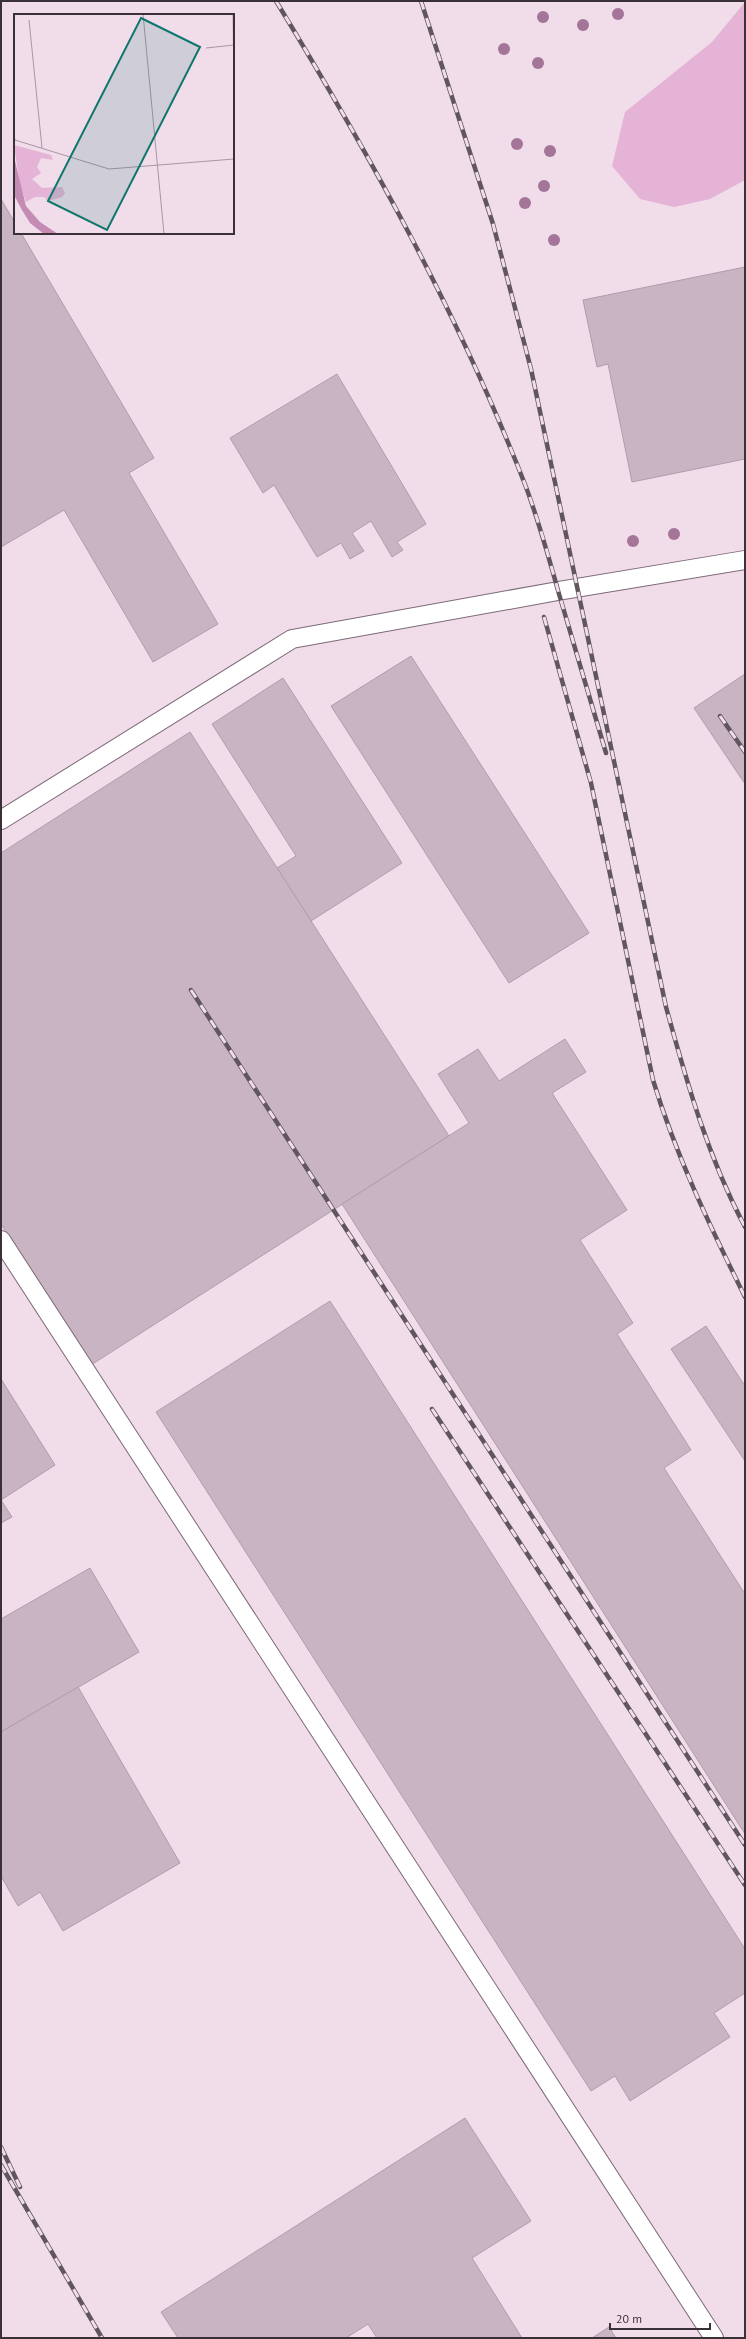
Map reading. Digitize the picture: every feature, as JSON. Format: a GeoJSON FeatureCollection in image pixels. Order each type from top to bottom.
{"type":"FeatureCollection","features":[{"type":"Feature","properties":{"kind":"lane"},"geometry":{"type":"LineString","coordinates":[[1,820],[292,639],[558,591],[745,560]]}},
{"type":"Feature","properties":{"kind":"lane"},"geometry":{"type":"LineString","coordinates":[[1,1240],[714,2338]]}},
{"type":"Feature","properties":{"kind":"shaded area"},"geometry":{"type":"Polygon","coordinates":[[[745,2],[745,180],[710,199],[674,207],[640,199],[612,166],[625,112],[712,42],[745,2]]]}},
{"type":"Feature","properties":{"kind":"building"},"geometry":{"type":"Polygon","coordinates":[[[1,199],[14,221],[14,234],[22,234],[154,458],[129,473],[218,624],[153,662],[64,510],[1,547],[1,199]]]}},
{"type":"Feature","properties":{"kind":"building"},"geometry":{"type":"Polygon","coordinates":[[[745,267],[745,459],[632,482],[608,364],[597,367],[583,300],[745,267]]]}},
{"type":"Feature","properties":{"kind":"building"},"geometry":{"type":"Polygon","coordinates":[[[337,374],[426,524],[397,542],[403,550],[392,557],[371,521],[352,533],[364,551],[350,559],[341,543],[317,557],[274,485],[263,493],[230,438],[337,374]]]}},
{"type":"Feature","properties":{"kind":"building"},"geometry":{"type":"Polygon","coordinates":[[[411,656],[589,933],[509,983],[331,706],[411,656]]]}},
{"type":"Feature","properties":{"kind":"building"},"geometry":{"type":"Polygon","coordinates":[[[745,674],[745,784],[694,708],[745,674]]]}},
{"type":"Feature","properties":{"kind":"building"},"geometry":{"type":"Polygon","coordinates":[[[283,678],[402,863],[311,921],[277,868],[296,856],[212,724],[283,678]]]}},
{"type":"Feature","properties":{"kind":"building"},"geometry":{"type":"Polygon","coordinates":[[[190,732],[449,1136],[91,1365],[1,1224],[1,853],[190,732]]]}},
{"type":"Feature","properties":{"kind":"building"},"geometry":{"type":"Polygon","coordinates":[[[565,1039],[586,1072],[552,1093],[627,1210],[580,1240],[633,1323],[617,1334],[691,1450],[664,1468],[745,1594],[745,1834],[342,1204],[469,1123],[438,1074],[478,1049],[499,1081],[565,1039]]]}},
{"type":"Feature","properties":{"kind":"building"},"geometry":{"type":"Polygon","coordinates":[[[330,1301],[745,1949],[745,1993],[714,2013],[730,2037],[630,2101],[615,2076],[591,2091],[156,1412],[330,1301]]]}},
{"type":"Feature","properties":{"kind":"building"},"geometry":{"type":"Polygon","coordinates":[[[706,1326],[745,1386],[745,1461],[671,1349],[706,1326]]]}},
{"type":"Feature","properties":{"kind":"building"},"geometry":{"type":"Polygon","coordinates":[[[1,1379],[55,1465],[1,1500],[1,1379]]]}},
{"type":"Feature","properties":{"kind":"building"},"geometry":{"type":"Polygon","coordinates":[[[1,1500],[12,1517],[1,1523],[1,1500]]]}},
{"type":"Feature","properties":{"kind":"building"},"geometry":{"type":"Polygon","coordinates":[[[90,1568],[139,1652],[1,1732],[1,1619],[90,1568]]]}},
{"type":"Feature","properties":{"kind":"building"},"geometry":{"type":"Polygon","coordinates":[[[78,1687],[180,1863],[63,1931],[40,1892],[18,1906],[1,1876],[1,1732],[78,1687]]]}},
{"type":"Feature","properties":{"kind":"building"},"geometry":{"type":"Polygon","coordinates":[[[465,2118],[531,2221],[472,2258],[522,2338],[377,2338],[368,2324],[346,2338],[178,2338],[161,2312],[465,2118]]]}},
{"type":"Feature","properties":{"kind":"building"},"geometry":{"type":"Polygon","coordinates":[[[609,2327],[616,2338],[592,2338],[609,2327]]]}},
{"type":"Feature","properties":{"kind":"railway"},"geometry":{"type":"LineString","coordinates":[[276,1],[346,119],[412,239],[443,300],[500,424],[526,487],[540,527],[606,753]]}},
{"type":"Feature","properties":{"kind":"railway"},"geometry":{"type":"LineString","coordinates":[[421,1],[493,224],[531,369],[666,1007],[690,1092],[709,1147],[745,1227]]}},
{"type":"Feature","properties":{"kind":"railway"},"geometry":{"type":"LineString","coordinates":[[544,617],[591,783],[653,1080],[672,1136],[694,1190],[745,1297]]}},
{"type":"Feature","properties":{"kind":"railway"},"geometry":{"type":"LineString","coordinates":[[720,716],[745,752]]}},
{"type":"Feature","properties":{"kind":"railway"},"geometry":{"type":"LineString","coordinates":[[191,990],[745,1845]]}},
{"type":"Feature","properties":{"kind":"railway"},"geometry":{"type":"LineString","coordinates":[[432,1409],[745,1885]]}},
{"type":"Feature","properties":{"kind":"railway"},"geometry":{"type":"LineString","coordinates":[[1,2147],[20,2187]]}},
{"type":"Feature","properties":{"kind":"railway"},"geometry":{"type":"LineString","coordinates":[[1,2165],[102,2338]]}}]}
